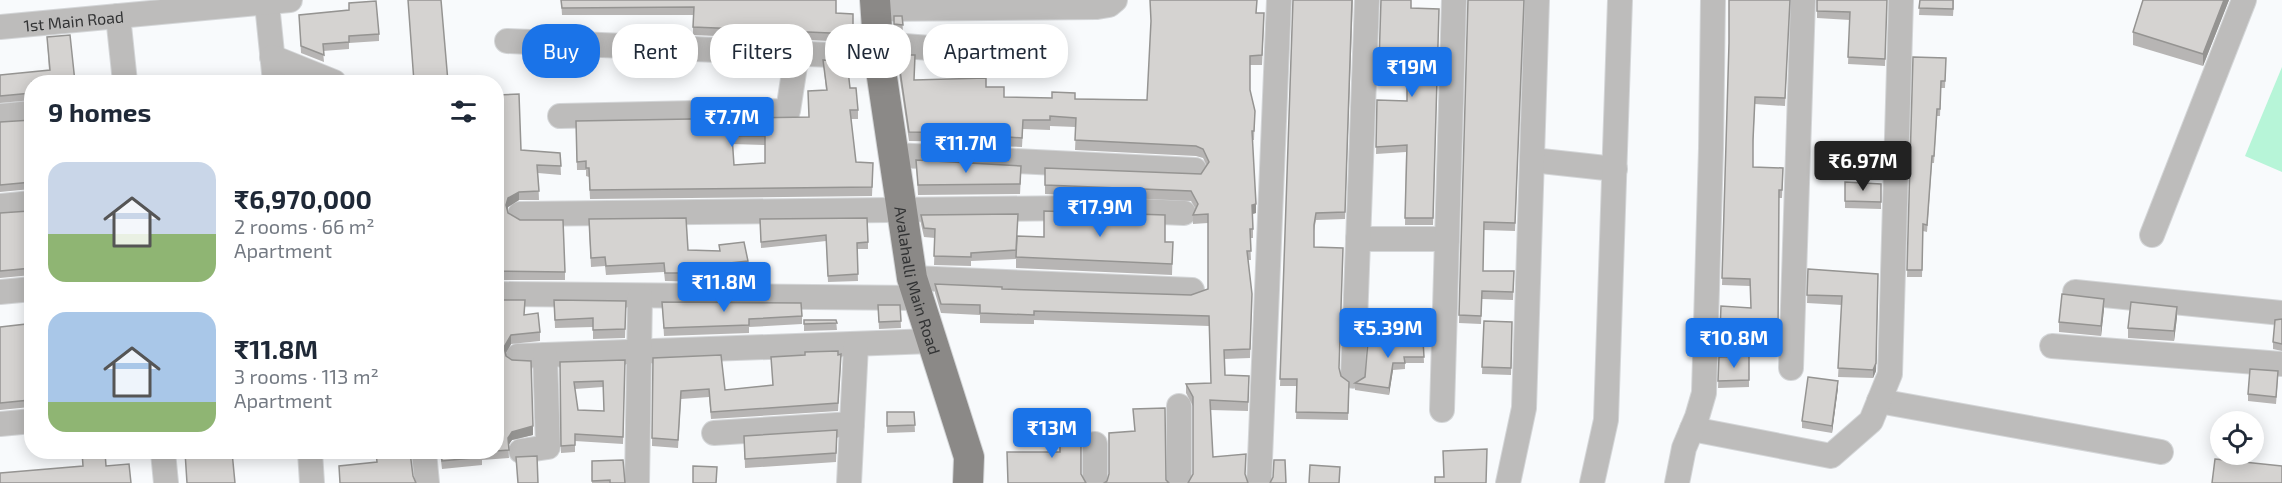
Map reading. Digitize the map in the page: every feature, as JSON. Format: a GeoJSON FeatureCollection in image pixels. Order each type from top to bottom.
{"type":"FeatureCollection","features":[{"type":"Feature","properties":{"kind":"main road","name":"Avalahalli Main Road"},"geometry":{"type":"LineString","coordinates":[[875,4],[877,24]]}},
{"type":"Feature","properties":{"kind":"main road","name":"Avalahalli Main Road"},"geometry":{"type":"LineString","coordinates":[[883,78],[901,209],[915,288],[969,458],[968,483]]}},
{"type":"Feature","properties":{"kind":"street"},"geometry":{"type":"LineString","coordinates":[[875,4],[1097,7],[1109,5],[1115,0]]}},
{"type":"Feature","properties":{"kind":"street"},"geometry":{"type":"LineString","coordinates":[[1259,483],[1279,0]]}},
{"type":"Feature","properties":{"kind":"street"},"geometry":{"type":"LineString","coordinates":[[1353,376],[1367,0]]}},
{"type":"Feature","properties":{"kind":"street"},"geometry":{"type":"LineString","coordinates":[[1442,410],[1454,0]]}},
{"type":"Feature","properties":{"kind":"street"},"geometry":{"type":"LineString","coordinates":[[1508,483],[1524,408],[1538,0]]}},
{"type":"Feature","properties":{"kind":"street"},"geometry":{"type":"LineString","coordinates":[[1592,483],[1606,420],[1620,0]]}},
{"type":"Feature","properties":{"kind":"street"},"geometry":{"type":"LineString","coordinates":[[1677,483],[1684,448],[1704,393],[1712,148],[1713,0]]}},
{"type":"Feature","properties":{"kind":"street"},"geometry":{"type":"LineString","coordinates":[[1791,369],[1803,0]]}},
{"type":"Feature","properties":{"kind":"street"},"geometry":{"type":"LineString","coordinates":[[1692,429],[1831,456],[1871,421],[1890,374],[1901,0]]}},
{"type":"Feature","properties":{"kind":"street"},"geometry":{"type":"LineString","coordinates":[[2152,235],[2244,0]]}},
{"type":"Feature","properties":{"kind":"street"},"geometry":{"type":"LineString","coordinates":[[274,75],[272,57],[278,2]]}},
{"type":"Feature","properties":{"kind":"street","name":"1st Main Road"},"geometry":{"type":"LineString","coordinates":[[0,27],[76,10],[130,11],[278,2]]}},
{"type":"Feature","properties":{"kind":"street"},"geometry":{"type":"LineString","coordinates":[[125,75],[130,11]]}},
{"type":"Feature","properties":{"kind":"street"},"geometry":{"type":"LineString","coordinates":[[507,41],[710,49]]}},
{"type":"Feature","properties":{"kind":"street"},"geometry":{"type":"LineString","coordinates":[[272,57],[317,75]]}},
{"type":"Feature","properties":{"kind":"street"},"geometry":{"type":"LineString","coordinates":[[560,116],[788,111],[794,78]]}},
{"type":"Feature","properties":{"kind":"street"},"geometry":{"type":"LineString","coordinates":[[0,116],[24,114]]}},
{"type":"Feature","properties":{"kind":"street"},"geometry":{"type":"LineString","coordinates":[[894,156],[1195,170]]}},
{"type":"Feature","properties":{"kind":"street"},"geometry":{"type":"LineString","coordinates":[[1532,160],[1615,169]]}},
{"type":"Feature","properties":{"kind":"street"},"geometry":{"type":"LineString","coordinates":[[0,206],[24,204]]}},
{"type":"Feature","properties":{"kind":"street"},"geometry":{"type":"LineString","coordinates":[[520,214],[1074,208],[1184,213]]}},
{"type":"Feature","properties":{"kind":"street"},"geometry":{"type":"LineString","coordinates":[[1358,239],[1447,238]]}},
{"type":"Feature","properties":{"kind":"street"},"geometry":{"type":"LineString","coordinates":[[504,294],[640,296],[915,288],[1192,290]]}},
{"type":"Feature","properties":{"kind":"street"},"geometry":{"type":"LineString","coordinates":[[0,292],[24,290]]}},
{"type":"Feature","properties":{"kind":"street"},"geometry":{"type":"LineString","coordinates":[[2075,292],[2282,313]]}},
{"type":"Feature","properties":{"kind":"street"},"geometry":{"type":"LineString","coordinates":[[637,483],[640,296]]}},
{"type":"Feature","properties":{"kind":"street"},"geometry":{"type":"LineString","coordinates":[[518,356],[932,341]]}},
{"type":"Feature","properties":{"kind":"street"},"geometry":{"type":"LineString","coordinates":[[849,483],[856,345]]}},
{"type":"Feature","properties":{"kind":"street"},"geometry":{"type":"LineString","coordinates":[[2052,346],[2282,364]]}},
{"type":"Feature","properties":{"kind":"street"},"geometry":{"type":"LineString","coordinates":[[521,451],[548,447],[545,355]]}},
{"type":"Feature","properties":{"kind":"street"},"geometry":{"type":"LineString","coordinates":[[1879,401],[2161,452]]}},
{"type":"Feature","properties":{"kind":"street"},"geometry":{"type":"LineString","coordinates":[[1179,406],[1179,483]]}},
{"type":"Feature","properties":{"kind":"street"},"geometry":{"type":"LineString","coordinates":[[0,424],[24,422]]}},
{"type":"Feature","properties":{"kind":"street"},"geometry":{"type":"LineString","coordinates":[[714,433],[852,424]]}},
{"type":"Feature","properties":{"kind":"street"},"geometry":{"type":"LineString","coordinates":[[1095,444],[1095,483]]}},
{"type":"Feature","properties":{"kind":"street"},"geometry":{"type":"LineString","coordinates":[[163,459],[166,483]]}},
{"type":"Feature","properties":{"kind":"street"},"geometry":{"type":"LineString","coordinates":[[310,459],[312,483]]}},
{"type":"Feature","properties":{"kind":"street"},"geometry":{"type":"LineString","coordinates":[[425,459],[427,483]]}},
{"type":"Feature","properties":{"kind":"green space"},"geometry":{"type":"Polygon","coordinates":[[[2282,67],[2282,172],[2245,156],[2282,67]]]}},
{"type":"Feature","properties":{"kind":"building"},"geometry":{"type":"Polygon","coordinates":[[[408,0],[441,0],[447,75],[413,75],[408,0]]]}},
{"type":"Feature","properties":{"kind":"building"},"geometry":{"type":"Polygon","coordinates":[[[561,0],[836,0],[836,13],[853,14],[853,24],[825,24],[825,33],[813,32],[813,24],[710,24],[710,28],[698,27],[698,24],[693,24],[694,7],[562,8],[561,0]]]}},
{"type":"Feature","properties":{"kind":"building"},"geometry":{"type":"Polygon","coordinates":[[[1150,0],[1257,0],[1256,13],[1264,13],[1262,55],[1250,56],[1250,90],[1255,111],[1254,131],[1252,131],[1256,204],[1252,205],[1251,251],[1247,251],[1252,294],[1250,349],[1224,350],[1225,375],[1249,376],[1248,402],[1210,400],[1213,457],[1246,454],[1245,474],[1248,483],[1188,483],[1193,474],[1193,397],[1186,384],[1211,383],[1209,316],[1034,311],[1034,315],[980,313],[980,305],[941,304],[935,284],[1002,287],[1002,289],[1191,295],[1208,289],[1208,214],[1193,215],[1198,204],[1191,191],[1045,185],[1045,168],[1201,174],[1209,162],[1203,149],[1196,146],[1075,140],[1076,118],[1050,116],[1050,120],[1023,120],[1022,138],[994,136],[994,133],[909,132],[901,78],[911,78],[911,55],[915,55],[914,80],[986,78],[986,87],[1004,87],[1004,97],[1052,98],[1052,92],[1075,93],[1075,99],[1147,100],[1150,0]]]}},
{"type":"Feature","properties":{"kind":"building"},"geometry":{"type":"Polygon","coordinates":[[[1293,0],[1352,0],[1345,212],[1316,213],[1314,225],[1314,247],[1343,248],[1339,368],[1341,376],[1349,382],[1348,413],[1296,412],[1297,379],[1280,379],[1293,0]]]}},
{"type":"Feature","properties":{"kind":"building"},"geometry":{"type":"Polygon","coordinates":[[[1381,0],[1411,0],[1411,8],[1439,9],[1433,218],[1405,218],[1407,145],[1376,147],[1377,100],[1407,101],[1407,63],[1379,63],[1381,0]]]}},
{"type":"Feature","properties":{"kind":"building"},"geometry":{"type":"Polygon","coordinates":[[[1468,0],[1524,0],[1515,223],[1484,222],[1483,271],[1514,271],[1513,292],[1482,291],[1481,316],[1459,315],[1468,0]]]}},
{"type":"Feature","properties":{"kind":"building"},"geometry":{"type":"Polygon","coordinates":[[[1729,0],[1790,0],[1785,98],[1755,97],[1753,140],[1753,167],[1783,168],[1782,190],[1779,190],[1778,333],[1720,331],[1721,306],[1751,308],[1750,279],[1722,278],[1729,0]]]}},
{"type":"Feature","properties":{"kind":"building"},"geometry":{"type":"Polygon","coordinates":[[[1817,0],[1887,0],[1885,59],[1848,57],[1850,12],[1817,11],[1817,0]]]}},
{"type":"Feature","properties":{"kind":"building"},"geometry":{"type":"Polygon","coordinates":[[[1920,0],[1953,0],[1953,9],[1919,8],[1920,0]]]}},
{"type":"Feature","properties":{"kind":"building"},"geometry":{"type":"Polygon","coordinates":[[[2143,0],[2224,0],[2203,54],[2133,32],[2143,0]]]}},
{"type":"Feature","properties":{"kind":"building"},"geometry":{"type":"Polygon","coordinates":[[[376,1],[379,34],[349,36],[349,42],[323,44],[324,55],[301,46],[299,15],[349,10],[349,3],[376,1]]]}},
{"type":"Feature","properties":{"kind":"building"},"geometry":{"type":"Polygon","coordinates":[[[894,16],[902,16],[903,24],[894,24],[894,16]]]}},
{"type":"Feature","properties":{"kind":"building"},"geometry":{"type":"Polygon","coordinates":[[[70,35],[74,75],[24,75],[24,94],[0,96],[0,75],[50,70],[47,37],[70,35]]]}},
{"type":"Feature","properties":{"kind":"building"},"geometry":{"type":"Polygon","coordinates":[[[1913,57],[1946,58],[1945,81],[1941,81],[1940,109],[1937,109],[1927,225],[1923,224],[1922,270],[1907,270],[1913,57]]]}},
{"type":"Feature","properties":{"kind":"building"},"geometry":{"type":"Polygon","coordinates":[[[825,78],[849,78],[850,88],[856,88],[858,110],[850,110],[856,162],[873,163],[872,187],[590,190],[589,168],[586,168],[586,161],[577,162],[576,121],[809,117],[808,91],[827,90],[825,78]],[[732,136],[734,165],[765,163],[765,136],[732,136]]]}},
{"type":"Feature","properties":{"kind":"building"},"geometry":{"type":"Polygon","coordinates":[[[519,94],[521,150],[560,153],[561,166],[537,165],[539,191],[519,192],[508,198],[506,205],[508,213],[520,220],[563,220],[565,272],[504,271],[504,95],[519,94]]]}},
{"type":"Feature","properties":{"kind":"building"},"geometry":{"type":"Polygon","coordinates":[[[24,120],[24,183],[0,185],[0,122],[24,120]]]}},
{"type":"Feature","properties":{"kind":"building"},"geometry":{"type":"Polygon","coordinates":[[[916,160],[1021,166],[1020,184],[918,185],[916,160]]]}},
{"type":"Feature","properties":{"kind":"building"},"geometry":{"type":"Polygon","coordinates":[[[1845,182],[1881,184],[1881,202],[1845,201],[1845,182]]]}},
{"type":"Feature","properties":{"kind":"building"},"geometry":{"type":"Polygon","coordinates":[[[24,211],[24,269],[0,271],[0,213],[24,211]]]}},
{"type":"Feature","properties":{"kind":"building"},"geometry":{"type":"Polygon","coordinates":[[[1044,211],[1165,215],[1165,242],[1173,242],[1172,264],[1016,257],[1017,236],[1044,237],[1044,211]]]}},
{"type":"Feature","properties":{"kind":"building"},"geometry":{"type":"Polygon","coordinates":[[[1018,214],[1016,250],[971,253],[971,257],[934,256],[935,229],[924,228],[921,215],[1018,214]]]}},
{"type":"Feature","properties":{"kind":"building"},"geometry":{"type":"Polygon","coordinates":[[[686,218],[688,250],[720,251],[719,245],[744,242],[748,261],[703,266],[703,273],[665,273],[664,263],[606,266],[605,257],[591,258],[589,219],[686,218]]]}},
{"type":"Feature","properties":{"kind":"building"},"geometry":{"type":"Polygon","coordinates":[[[867,218],[868,242],[857,243],[858,274],[828,276],[826,235],[761,242],[760,219],[867,218]]]}},
{"type":"Feature","properties":{"kind":"building"},"geometry":{"type":"Polygon","coordinates":[[[1808,269],[1878,274],[1876,363],[1873,370],[1838,368],[1842,296],[1807,295],[1808,269]]]}},
{"type":"Feature","properties":{"kind":"building"},"geometry":{"type":"Polygon","coordinates":[[[2062,294],[2104,299],[2101,326],[2059,322],[2062,294]]]}},
{"type":"Feature","properties":{"kind":"building"},"geometry":{"type":"Polygon","coordinates":[[[504,300],[525,300],[524,315],[538,313],[540,332],[511,335],[504,347],[504,300]]]}},
{"type":"Feature","properties":{"kind":"building"},"geometry":{"type":"Polygon","coordinates":[[[554,300],[626,301],[625,329],[593,330],[593,318],[555,320],[554,300]]]}},
{"type":"Feature","properties":{"kind":"building"},"geometry":{"type":"Polygon","coordinates":[[[662,302],[801,303],[802,316],[749,319],[749,325],[664,328],[662,302]]]}},
{"type":"Feature","properties":{"kind":"building"},"geometry":{"type":"Polygon","coordinates":[[[2131,302],[2177,307],[2174,331],[2128,328],[2131,302]]]}},
{"type":"Feature","properties":{"kind":"building"},"geometry":{"type":"Polygon","coordinates":[[[878,305],[900,305],[901,321],[879,322],[878,305]]]}},
{"type":"Feature","properties":{"kind":"building"},"geometry":{"type":"Polygon","coordinates":[[[2282,319],[2282,344],[2273,342],[2275,320],[2282,319]]]}},
{"type":"Feature","properties":{"kind":"building"},"geometry":{"type":"Polygon","coordinates":[[[804,320],[836,320],[837,323],[804,324],[804,320]]]}},
{"type":"Feature","properties":{"kind":"building"},"geometry":{"type":"Polygon","coordinates":[[[1484,321],[1512,322],[1511,368],[1482,367],[1484,321]]]}},
{"type":"Feature","properties":{"kind":"building"},"geometry":{"type":"Polygon","coordinates":[[[24,324],[24,401],[0,403],[0,327],[24,324]]]}},
{"type":"Feature","properties":{"kind":"building"},"geometry":{"type":"Polygon","coordinates":[[[1423,340],[1424,357],[1404,357],[1405,363],[1393,363],[1389,388],[1355,383],[1365,377],[1368,341],[1423,340]]]}},
{"type":"Feature","properties":{"kind":"building"},"geometry":{"type":"Polygon","coordinates":[[[504,347],[506,356],[512,360],[531,361],[533,426],[512,432],[508,438],[509,450],[504,450],[504,347]]]}},
{"type":"Feature","properties":{"kind":"building"},"geometry":{"type":"Polygon","coordinates":[[[838,351],[838,355],[841,354],[838,403],[711,412],[709,389],[681,391],[678,440],[652,438],[653,358],[721,355],[725,390],[773,385],[771,357],[805,355],[805,352],[838,351]]]}},
{"type":"Feature","properties":{"kind":"building"},"geometry":{"type":"Polygon","coordinates":[[[1749,356],[1749,380],[1718,381],[1719,357],[1749,356]]]}},
{"type":"Feature","properties":{"kind":"building"},"geometry":{"type":"Polygon","coordinates":[[[625,360],[623,437],[575,434],[575,445],[561,446],[560,362],[625,360]],[[603,381],[574,382],[578,410],[604,411],[603,381]]]}},
{"type":"Feature","properties":{"kind":"building"},"geometry":{"type":"Polygon","coordinates":[[[2250,369],[2278,371],[2276,397],[2248,394],[2250,369]]]}},
{"type":"Feature","properties":{"kind":"building"},"geometry":{"type":"Polygon","coordinates":[[[1808,377],[1838,381],[1832,426],[1802,421],[1808,377]]]}},
{"type":"Feature","properties":{"kind":"building"},"geometry":{"type":"Polygon","coordinates":[[[1165,408],[1166,480],[1169,483],[1104,483],[1109,474],[1109,433],[1135,431],[1133,409],[1165,408]]]}},
{"type":"Feature","properties":{"kind":"building"},"geometry":{"type":"Polygon","coordinates":[[[887,412],[914,412],[915,425],[887,426],[887,412]]]}},
{"type":"Feature","properties":{"kind":"building"},"geometry":{"type":"Polygon","coordinates":[[[1060,416],[1088,417],[1081,435],[1081,474],[1086,483],[1008,483],[1007,452],[1060,452],[1060,416]]]}},
{"type":"Feature","properties":{"kind":"building"},"geometry":{"type":"Polygon","coordinates":[[[837,430],[836,453],[745,459],[744,436],[837,430]]]}},
{"type":"Feature","properties":{"kind":"building"},"geometry":{"type":"Polygon","coordinates":[[[1487,449],[1486,483],[1435,483],[1435,477],[1444,477],[1443,451],[1487,449]]]}},
{"type":"Feature","properties":{"kind":"building"},"geometry":{"type":"Polygon","coordinates":[[[537,456],[538,483],[518,483],[516,457],[537,456]]]}},
{"type":"Feature","properties":{"kind":"building"},"geometry":{"type":"Polygon","coordinates":[[[82,459],[106,459],[106,466],[129,464],[131,483],[0,483],[0,473],[83,466],[82,459]]]}},
{"type":"Feature","properties":{"kind":"building"},"geometry":{"type":"Polygon","coordinates":[[[185,459],[233,459],[235,483],[187,483],[185,459]]]}},
{"type":"Feature","properties":{"kind":"building"},"geometry":{"type":"Polygon","coordinates":[[[377,459],[411,459],[416,483],[340,483],[339,466],[377,462],[377,459]]]}},
{"type":"Feature","properties":{"kind":"building"},"geometry":{"type":"Polygon","coordinates":[[[623,460],[625,483],[610,483],[610,480],[592,481],[592,461],[623,460]]]}},
{"type":"Feature","properties":{"kind":"building"},"geometry":{"type":"Polygon","coordinates":[[[1274,460],[1285,460],[1286,483],[1270,483],[1273,477],[1274,460]]]}},
{"type":"Feature","properties":{"kind":"building"},"geometry":{"type":"Polygon","coordinates":[[[1310,465],[1340,467],[1339,483],[1309,483],[1310,465]]]}},
{"type":"Feature","properties":{"kind":"building"},"geometry":{"type":"Polygon","coordinates":[[[2214,465],[2282,466],[2282,483],[2212,483],[2214,465]]]}},
{"type":"Feature","properties":{"kind":"building"},"geometry":{"type":"Polygon","coordinates":[[[693,466],[717,467],[716,483],[693,483],[693,466]]]}}]}
